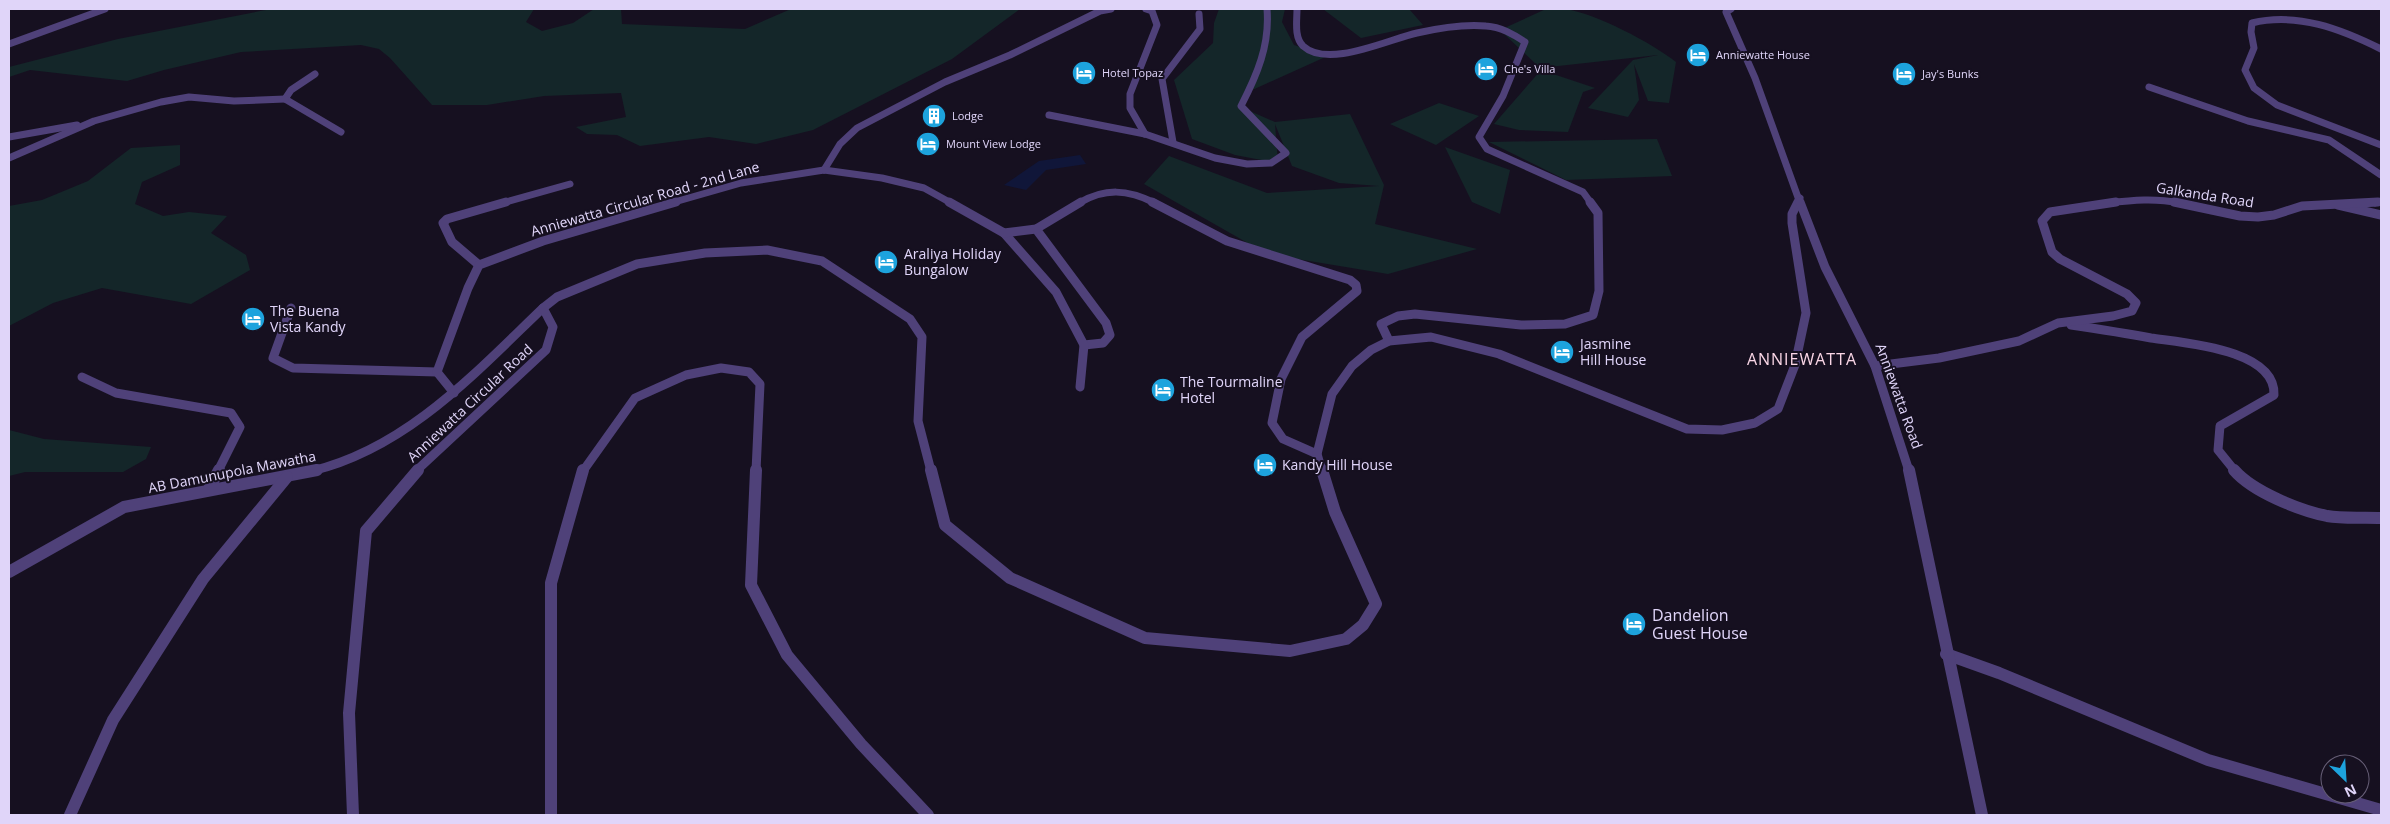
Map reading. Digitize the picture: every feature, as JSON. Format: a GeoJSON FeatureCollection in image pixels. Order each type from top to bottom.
{"type":"FeatureCollection","features":[{"type":"Feature","properties":{"kind":"street"},"geometry":{"type":"LineString","coordinates":[[9,44],[105,9]]}},
{"type":"Feature","properties":{"kind":"street"},"geometry":{"type":"LineString","coordinates":[[824,170],[840,144],[857,128],[946,82],[1010,55],[1100,12],[1111,9]]}},
{"type":"Feature","properties":{"kind":"street"},"geometry":{"type":"LineString","coordinates":[[1146,9],[1152,11],[1156,25],[1130,94],[1130,108],[1146,134]]}},
{"type":"Feature","properties":{"kind":"street"},"geometry":{"type":"LineString","coordinates":[[1049,115],[1146,134],[1215,158],[1247,164],[1271,163],[1286,153],[1240,106],[1258,73],[1270,27],[1267,9]]}},
{"type":"Feature","properties":{"kind":"street"},"geometry":{"type":"LineString","coordinates":[[1297,9],[1296,33],[1303,47],[1314,53],[1329,55],[1341,54],[1408,34],[1446,28],[1486,26],[1509,31],[1525,42],[1503,96],[1478,137],[1487,150],[1583,192],[1598,213],[1599,290],[1593,315],[1565,324],[1530,325],[1416,314],[1398,316],[1381,324],[1389,341]]}},
{"type":"Feature","properties":{"kind":"street","name":"Anniewatta Road"},"geometry":{"type":"LineString","coordinates":[[1731,9],[1726,12],[1755,78],[1775,138],[1826,267],[1875,366],[1908,466],[1946,654],[1982,815]]}},
{"type":"Feature","properties":{"kind":"street"},"geometry":{"type":"LineString","coordinates":[[1173,142],[1162,79],[1200,29],[1199,14]]}},
{"type":"Feature","properties":{"kind":"street"},"geometry":{"type":"LineString","coordinates":[[2381,49],[2332,28],[2293,20],[2261,19],[2252,22],[2251,32],[2254,48],[2245,70],[2254,88],[2277,105],[2381,145]]}},
{"type":"Feature","properties":{"kind":"street"},"geometry":{"type":"LineString","coordinates":[[285,99],[291,90],[315,74]]}},
{"type":"Feature","properties":{"kind":"street"},"geometry":{"type":"LineString","coordinates":[[2149,87],[2248,121],[2329,140],[2381,175]]}},
{"type":"Feature","properties":{"kind":"street"},"geometry":{"type":"LineString","coordinates":[[9,137],[94,121],[161,102],[189,97],[234,101],[285,99],[341,132]]}},
{"type":"Feature","properties":{"kind":"street"},"geometry":{"type":"LineString","coordinates":[[9,158],[94,121]]}},
{"type":"Feature","properties":{"kind":"street","name":"Anniewatta Circular Road - 2nd Lane"},"geometry":{"type":"LineString","coordinates":[[479,265],[543,241],[741,183],[824,170],[882,178],[924,188],[1004,233],[1056,292],[1084,344]]}},
{"type":"Feature","properties":{"kind":"street"},"geometry":{"type":"LineString","coordinates":[[437,372],[468,288],[479,265],[454,245],[443,224],[447,220],[570,184]]}},
{"type":"Feature","properties":{"kind":"street"},"geometry":{"type":"LineString","coordinates":[[1004,233],[1036,229],[1093,196],[1123,191],[1148,200],[1227,241],[1350,280],[1356,285],[1357,291],[1302,337],[1281,379],[1272,422],[1283,439],[1317,454]]}},
{"type":"Feature","properties":{"kind":"street"},"geometry":{"type":"LineString","coordinates":[[543,308],[558,297],[587,283],[637,264],[705,253],[767,250],[822,261],[910,319],[922,336],[918,421],[945,525],[1010,578],[1145,638],[1290,651],[1346,638],[1363,625],[1376,604],[1335,512],[1317,454],[1332,394],[1352,366],[1370,350],[1389,341],[1431,337],[1499,354],[1687,429],[1722,430],[1755,423],[1778,409],[1795,365],[1806,313],[1792,223],[1792,214],[1800,198]]}},
{"type":"Feature","properties":{"kind":"street","name":"Galkanda Road"},"geometry":{"type":"LineString","coordinates":[[1875,366],[1939,358],[2019,341],[2058,323],[2114,316],[2132,311],[2136,303],[2127,294],[2060,259],[2052,252],[2042,221],[2050,212],[2137,199],[2164,200],[2240,216],[2258,217],[2274,215],[2302,206],[2373,204],[2381,201]]}},
{"type":"Feature","properties":{"kind":"street"},"geometry":{"type":"LineString","coordinates":[[2330,204],[2381,215]]}},
{"type":"Feature","properties":{"kind":"street"},"geometry":{"type":"LineString","coordinates":[[1036,229],[1106,323],[1110,335],[1103,342],[1084,344],[1080,387]]}},
{"type":"Feature","properties":{"kind":"street"},"geometry":{"type":"LineString","coordinates":[[291,308],[273,358],[293,368],[437,372],[454,393]]}},
{"type":"Feature","properties":{"kind":"street","name":"AB Damunupola Mawatha"},"geometry":{"type":"LineString","coordinates":[[9,572],[124,507],[208,489],[287,477],[332,466],[398,435],[454,393],[543,308]]}},
{"type":"Feature","properties":{"kind":"street","name":"Anniewatta Circular Road"},"geometry":{"type":"LineString","coordinates":[[353,815],[349,713],[366,531],[408,478],[546,350],[553,327],[543,308]]}},
{"type":"Feature","properties":{"kind":"street"},"geometry":{"type":"LineString","coordinates":[[2058,323],[2216,348],[2238,356],[2263,370],[2274,383],[2274,395],[2220,426],[2218,450],[2243,477],[2262,491],[2303,510],[2329,516],[2381,518]]}},
{"type":"Feature","properties":{"kind":"street"},"geometry":{"type":"LineString","coordinates":[[551,815],[551,583],[583,470],[635,398],[686,375],[721,368],[749,372],[760,384],[751,585],[788,655],[862,744],[928,815]]}},
{"type":"Feature","properties":{"kind":"street"},"geometry":{"type":"LineString","coordinates":[[82,377],[116,393],[231,413],[240,427],[208,489]]}},
{"type":"Feature","properties":{"kind":"street"},"geometry":{"type":"LineString","coordinates":[[70,815],[113,720],[203,579],[287,477]]}},
{"type":"Feature","properties":{"kind":"street"},"geometry":{"type":"LineString","coordinates":[[1946,654],[1999,673],[2208,760],[2381,810]]}},
{"type":"Feature","properties":{"kind":"shaded area"},"geometry":{"type":"Polygon","coordinates":[[[271,9],[534,9],[526,22],[542,31],[573,23],[594,9],[621,9],[622,24],[745,29],[791,9],[1020,9],[952,59],[813,130],[756,144],[709,137],[640,146],[617,135],[587,134],[576,127],[626,117],[621,93],[544,96],[487,105],[432,105],[390,58],[379,49],[361,45],[241,52],[164,70],[127,81],[30,70],[9,77],[9,67],[118,39],[271,9]]]}},
{"type":"Feature","properties":{"kind":"shaded area"},"geometry":{"type":"Polygon","coordinates":[[[1219,9],[1285,9],[1282,22],[1294,45],[1312,51],[1332,54],[1250,91],[1243,108],[1275,122],[1350,114],[1384,185],[1375,224],[1477,249],[1388,274],[1267,254],[1144,184],[1169,156],[1267,193],[1379,186],[1339,183],[1292,166],[1275,124],[1278,163],[1235,155],[1192,139],[1174,80],[1213,43],[1214,23],[1219,9]]]}},
{"type":"Feature","properties":{"kind":"shaded area"},"geometry":{"type":"Polygon","coordinates":[[[1323,9],[1409,9],[1423,25],[1361,38],[1323,9]]]}},
{"type":"Feature","properties":{"kind":"shaded area"},"geometry":{"type":"Polygon","coordinates":[[[1546,9],[1563,9],[1592,16],[1623,30],[1666,54],[1676,62],[1669,103],[1648,101],[1634,64],[1639,100],[1628,117],[1588,108],[1633,60],[1658,55],[1540,68],[1500,30],[1546,9]]]}},
{"type":"Feature","properties":{"kind":"shaded area"},"geometry":{"type":"Polygon","coordinates":[[[1541,70],[1595,88],[1583,92],[1568,132],[1519,130],[1494,124],[1541,70]]]}},
{"type":"Feature","properties":{"kind":"shaded area"},"geometry":{"type":"Polygon","coordinates":[[[1439,103],[1479,116],[1436,145],[1390,124],[1439,103]]]}},
{"type":"Feature","properties":{"kind":"shaded area"},"geometry":{"type":"Polygon","coordinates":[[[1657,139],[1672,176],[1566,180],[1489,142],[1657,139]]]}},
{"type":"Feature","properties":{"kind":"shaded area"},"geometry":{"type":"Polygon","coordinates":[[[180,145],[180,165],[142,182],[135,204],[163,216],[189,212],[227,216],[211,233],[246,255],[250,270],[191,304],[102,288],[53,303],[9,326],[9,206],[42,200],[88,181],[131,148],[180,145]]]}},
{"type":"Feature","properties":{"kind":"shaded area"},"geometry":{"type":"Polygon","coordinates":[[[1445,147],[1510,170],[1500,214],[1472,202],[1445,147]]]}},
{"type":"Feature","properties":{"kind":"shaded area"},"geometry":{"type":"Polygon","coordinates":[[[9,430],[44,439],[151,447],[146,459],[123,472],[25,472],[9,476],[9,430]]]}},
{"type":"Feature","properties":{"kind":"water"},"geometry":{"type":"Polygon","coordinates":[[[1080,155],[1086,164],[1046,170],[1026,190],[1004,185],[1039,161],[1080,155]]]}},
{"type":"Feature","properties":{"kind":"place","name":"Anniewatte House"},"geometry":{"type":"Point","coordinates":[1698,55]}},
{"type":"Feature","properties":{"kind":"place","name":"Che's Villa"},"geometry":{"type":"Point","coordinates":[1486,69]}},
{"type":"Feature","properties":{"kind":"place","name":"Hotel Topaz"},"geometry":{"type":"Point","coordinates":[1084,73]}},
{"type":"Feature","properties":{"kind":"place","name":"Jay's Bunks"},"geometry":{"type":"Point","coordinates":[1904,74]}},
{"type":"Feature","properties":{"kind":"place","name":"Lodge"},"geometry":{"type":"Point","coordinates":[934,116]}},
{"type":"Feature","properties":{"kind":"place","name":"Mount View Lodge"},"geometry":{"type":"Point","coordinates":[928,144]}},
{"type":"Feature","properties":{"kind":"place","name":"Araliya Holiday Bungalow"},"geometry":{"type":"Point","coordinates":[886,262]}},
{"type":"Feature","properties":{"kind":"place","name":"The Buena Vista Kandy"},"geometry":{"type":"Point","coordinates":[253,319]}},
{"type":"Feature","properties":{"kind":"place","name":"Jasmine Hill House"},"geometry":{"type":"Point","coordinates":[1562,352]}},
{"type":"Feature","properties":{"kind":"place","name":"The Tourmaline Hotel"},"geometry":{"type":"Point","coordinates":[1163,390]}},
{"type":"Feature","properties":{"kind":"place","name":"Kandy Hill House"},"geometry":{"type":"Point","coordinates":[1265,465]}},
{"type":"Feature","properties":{"kind":"place","name":"Dandelion Guest House"},"geometry":{"type":"Point","coordinates":[1634,624]}},
{"type":"Feature","properties":{"kind":"district","name":"ANNIEWATTA"},"geometry":{"type":"Point","coordinates":[1802,359]}}]}
